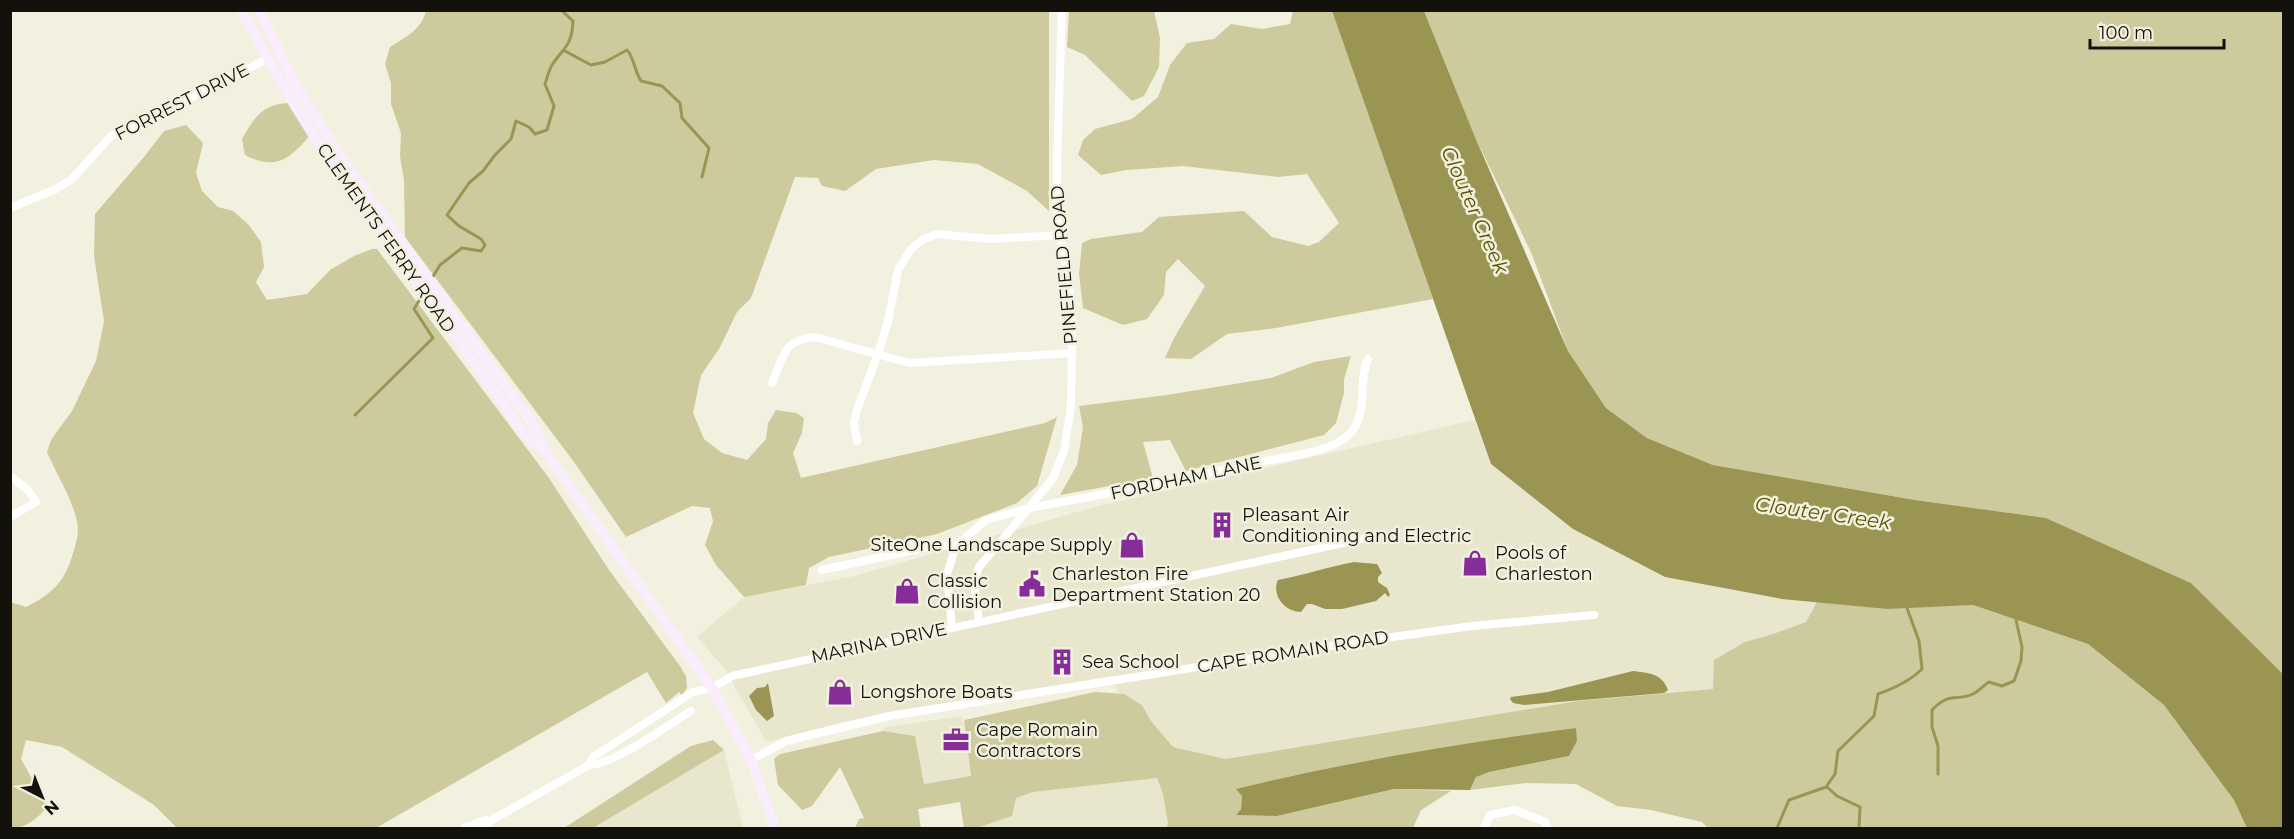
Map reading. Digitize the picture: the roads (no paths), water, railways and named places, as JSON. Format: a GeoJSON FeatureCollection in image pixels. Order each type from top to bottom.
{"type":"FeatureCollection","features":[{"type":"Feature","properties":{"kind":"main road","name":"CLEMENTS FERRY ROAD"},"geometry":{"type":"LineString","coordinates":[[241,10],[315,138],[415,270]]}},
{"type":"Feature","properties":{"kind":"main road","name":"CLEMENTS FERRY ROAD"},"geometry":{"type":"LineString","coordinates":[[259,10],[296,86],[524,434],[547,454],[712,688],[751,760],[775,828]]}},
{"type":"Feature","properties":{"kind":"street","name":"PINEFIELD ROAD"},"geometry":{"type":"LineString","coordinates":[[979,622],[974,581],[979,567],[1053,478],[1064,451],[1071,406],[1071,300],[1057,215],[1062,10]]}},
{"type":"Feature","properties":{"kind":"street","name":"FORREST DRIVE"},"geometry":{"type":"LineString","coordinates":[[10,208],[56,189],[72,179],[111,136],[268,58]]}},
{"type":"Feature","properties":{"kind":"street"},"geometry":{"type":"LineString","coordinates":[[857,441],[854,423],[857,410],[888,321],[898,270],[911,249],[922,240],[937,234],[991,239],[1061,236]]}},
{"type":"Feature","properties":{"kind":"street"},"geometry":{"type":"LineString","coordinates":[[772,383],[786,347],[798,339],[815,337],[909,363],[1072,353]]}},
{"type":"Feature","properties":{"kind":"street","name":"FORDHAM LANE"},"geometry":{"type":"LineString","coordinates":[[1029,508],[1165,484],[1316,449],[1341,441],[1353,430],[1360,415],[1364,368],[1368,359]]}},
{"type":"Feature","properties":{"kind":"street"},"geometry":{"type":"LineString","coordinates":[[10,476],[28,490],[36,502],[10,517]]}},
{"type":"Feature","properties":{"kind":"street"},"geometry":{"type":"LineString","coordinates":[[952,628],[947,574],[956,546],[986,520],[1029,508]]}},
{"type":"Feature","properties":{"kind":"street","name":"MARINA DRIVE"},"geometry":{"type":"LineString","coordinates":[[589,765],[593,758],[693,692],[712,688],[732,676],[1366,538]]}},
{"type":"Feature","properties":{"kind":"street"},"geometry":{"type":"LineString","coordinates":[[822,570],[938,545],[956,546]]}},
{"type":"Feature","properties":{"kind":"street","name":"CAPE ROMAIN ROAD"},"geometry":{"type":"LineString","coordinates":[[751,760],[786,741],[889,716],[1356,642],[1472,626],[1594,615]]}},
{"type":"Feature","properties":{"kind":"street"},"geometry":{"type":"LineString","coordinates":[[484,828],[490,821],[589,765],[599,765],[644,741],[691,711]]}},
{"type":"Feature","properties":{"kind":"street"},"geometry":{"type":"LineString","coordinates":[[1484,828],[1490,815],[1515,810],[1545,822],[1547,828]]}},
{"type":"Feature","properties":{"kind":"street"},"geometry":{"type":"LineString","coordinates":[[464,828],[485,820],[490,821]]}},
{"type":"Feature","properties":{"kind":"water","name":"Clouter Creek"},"geometry":{"type":"Polygon","coordinates":[[[1332,11],[1424,11],[1475,137],[1568,351],[1606,408],[1647,438],[1713,465],[1915,500],[2046,518],[2191,583],[2283,674],[2283,828],[2247,828],[2234,800],[2164,705],[2088,644],[1973,605],[1886,609],[1782,599],[1665,577],[1573,529],[1491,464],[1332,11]]]}},
{"type":"Feature","properties":{"kind":"water"},"geometry":{"type":"Polygon","coordinates":[[[1354,562],[1377,564],[1382,573],[1378,577],[1378,582],[1387,588],[1390,595],[1388,597],[1385,593],[1376,601],[1342,609],[1325,609],[1307,604],[1301,612],[1285,606],[1278,597],[1276,586],[1278,580],[1354,562]]]}},
{"type":"Feature","properties":{"kind":"water"},"geometry":{"type":"Polygon","coordinates":[[[1633,671],[1658,677],[1668,690],[1664,693],[1524,705],[1513,703],[1510,699],[1511,697],[1548,692],[1633,671]]]}},
{"type":"Feature","properties":{"kind":"water"},"geometry":{"type":"Polygon","coordinates":[[[768,683],[774,716],[767,721],[756,710],[749,696],[757,688],[765,687],[768,683]]]}},
{"type":"Feature","properties":{"kind":"water"},"geometry":{"type":"Polygon","coordinates":[[[1576,728],[1577,741],[1569,756],[1489,772],[1476,777],[1470,790],[1394,789],[1277,816],[1236,815],[1241,809],[1242,796],[1236,789],[1405,754],[1576,728]]]}},
{"type":"Feature","properties":{"kind":"waterway"},"geometry":{"type":"LineString","coordinates":[[432,278],[440,265],[462,248],[481,251],[485,245],[481,239],[459,226],[447,215],[469,183],[483,171],[511,139],[516,121],[529,127],[535,134],[547,130],[554,106],[545,84],[552,65],[567,46],[573,21],[561,10]]}},
{"type":"Feature","properties":{"kind":"waterway"},"geometry":{"type":"LineString","coordinates":[[565,51],[591,65],[605,62],[627,50],[641,81],[662,86],[680,103],[682,118],[709,148],[702,177]]}},
{"type":"Feature","properties":{"kind":"waterway"},"geometry":{"type":"LineString","coordinates":[[355,415],[433,338],[414,309],[423,294]]}},
{"type":"Feature","properties":{"kind":"waterway"},"geometry":{"type":"LineString","coordinates":[[1777,828],[1789,800],[1826,787],[1835,774],[1838,751],[1874,716],[1878,694],[1902,684],[1922,669],[1919,641],[1907,608]]}},
{"type":"Feature","properties":{"kind":"waterway"},"geometry":{"type":"LineString","coordinates":[[1938,774],[1938,746],[1932,727],[1932,710],[1948,699],[1973,694],[1989,682],[2002,686],[2014,681],[2021,661],[2022,647],[2016,620]]}},
{"type":"Feature","properties":{"kind":"waterway"},"geometry":{"type":"LineString","coordinates":[[1827,787],[1837,796],[1860,807],[1859,828]]}},
{"type":"Feature","properties":{"kind":"place","name":"Pleasant Air Conditioning and Electric"},"geometry":{"type":"Point","coordinates":[1222,525]}},
{"type":"Feature","properties":{"kind":"place","name":"SiteOne Landscape Supply"},"geometry":{"type":"Point","coordinates":[1132,545]}},
{"type":"Feature","properties":{"kind":"place","name":"Pools of Charleston"},"geometry":{"type":"Point","coordinates":[1475,563]}},
{"type":"Feature","properties":{"kind":"place","name":"Charleston Fire Department Station 20"},"geometry":{"type":"Point","coordinates":[1032,584]}},
{"type":"Feature","properties":{"kind":"place","name":"Classic Collision"},"geometry":{"type":"Point","coordinates":[907,591]}},
{"type":"Feature","properties":{"kind":"place","name":"Sea School"},"geometry":{"type":"Point","coordinates":[1062,662]}},
{"type":"Feature","properties":{"kind":"place","name":"Longshore Boats"},"geometry":{"type":"Point","coordinates":[840,692]}},
{"type":"Feature","properties":{"kind":"place","name":"Cape Romain Contractors"},"geometry":{"type":"Point","coordinates":[956,740]}}]}
